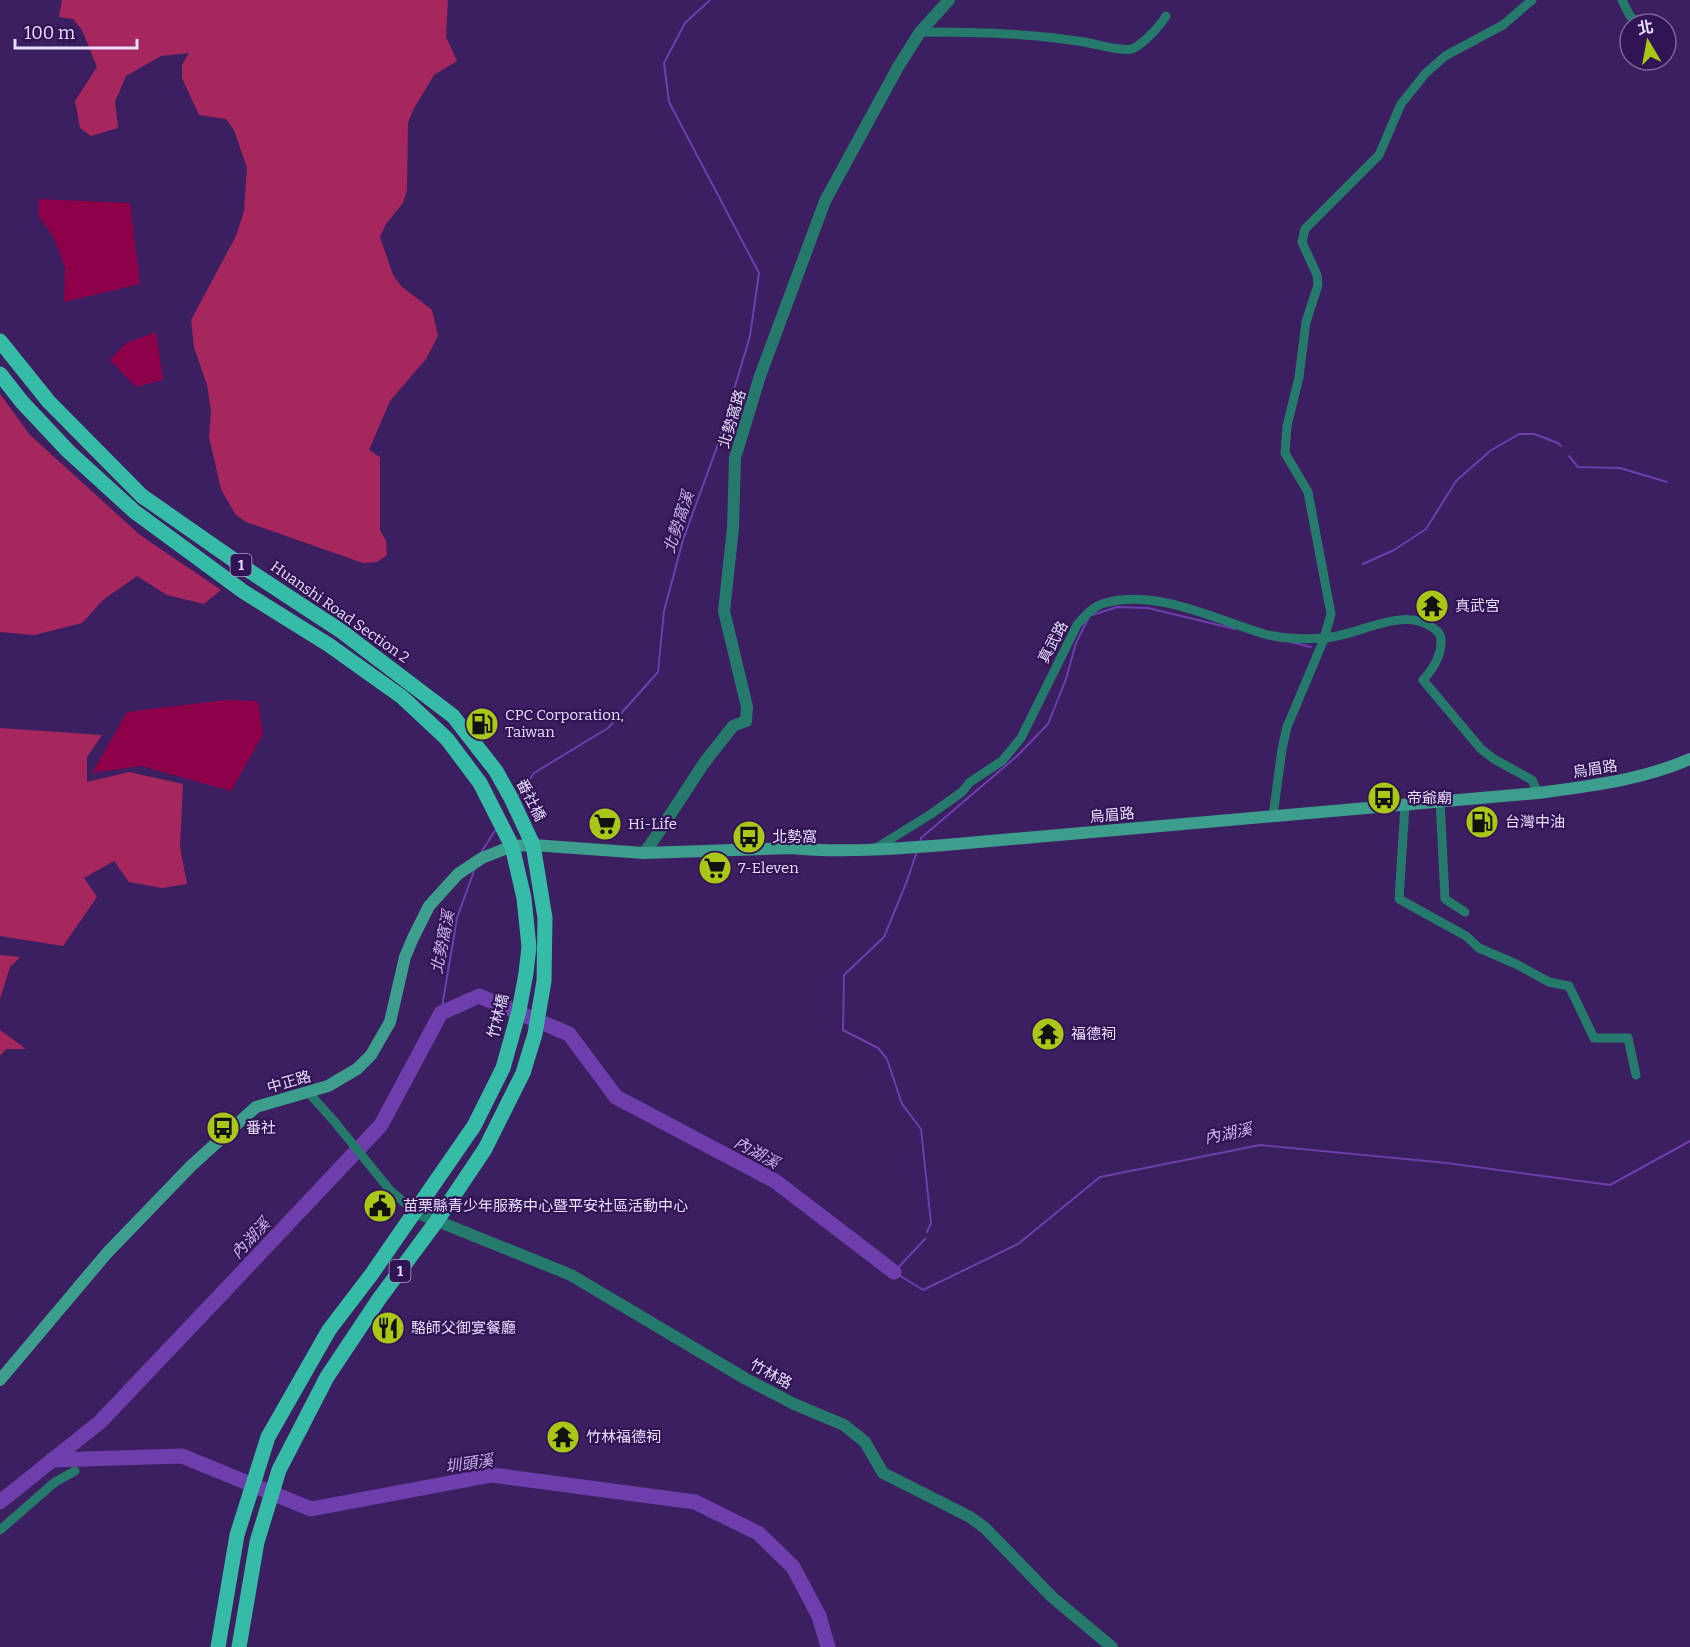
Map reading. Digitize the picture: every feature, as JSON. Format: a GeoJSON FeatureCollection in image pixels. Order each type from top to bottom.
{"type":"FeatureCollection","features":[{"type":"Feature","properties":{"kind":"main road","name":"Huanshi Road Section 2"},"geometry":{"type":"LineString","coordinates":[[0,341],[49,402],[142,496],[341,631],[453,716],[496,771]]}},
{"type":"Feature","properties":{"kind":"main road","name":"1"},"geometry":{"type":"LineString","coordinates":[[0,374],[22,402],[68,451],[135,512],[244,592],[329,645],[402,697],[447,739],[480,783],[512,846]]}},
{"type":"Feature","properties":{"kind":"main road","name":"烏眉路"},"geometry":{"type":"LineString","coordinates":[[533,845],[644,853],[790,848],[874,850],[945,845],[1538,793],[1620,781],[1662,772],[1690,759]]}},
{"type":"Feature","properties":{"kind":"main road","name":"番社橋"},"geometry":{"type":"LineString","coordinates":[[496,771],[533,845]]}},
{"type":"Feature","properties":{"kind":"main road","name":"1"},"geometry":{"type":"LineString","coordinates":[[239,1647],[257,1542],[279,1470],[327,1377],[485,1149],[523,1073],[535,1035],[544,981],[545,918],[533,845]]}},
{"type":"Feature","properties":{"kind":"main road","name":"中正路"},"geometry":{"type":"LineString","coordinates":[[0,1380],[107,1253],[191,1166],[256,1107],[328,1086],[357,1069],[371,1055],[390,1022],[405,957],[429,906],[458,874],[482,858],[512,846],[533,845]]}},
{"type":"Feature","properties":{"kind":"main road","name":"竹林橋"},"geometry":{"type":"LineString","coordinates":[[415,1212],[474,1126],[503,1068],[519,1011],[529,947],[524,898],[512,846]]}},
{"type":"Feature","properties":{"kind":"main road","name":"1"},"geometry":{"type":"LineString","coordinates":[[218,1647],[230,1567],[249,1493],[268,1437],[329,1330],[415,1212]]}},
{"type":"Feature","properties":{"kind":"street","name":"北勢窩路"},"geometry":{"type":"LineString","coordinates":[[644,853],[704,763],[733,726],[746,721],[747,707],[724,611],[733,528],[735,458],[760,376],[825,201],[898,67],[920,32],[949,0]]}},
{"type":"Feature","properties":{"kind":"street"},"geometry":{"type":"LineString","coordinates":[[1273,816],[1287,727],[1324,639],[1331,614],[1308,492],[1285,453],[1287,426],[1299,377],[1306,322],[1318,285],[1317,275],[1302,242],[1305,229],[1379,154],[1401,104],[1425,74],[1445,56],[1497,29],[1532,0]]}},
{"type":"Feature","properties":{"kind":"street"},"geometry":{"type":"LineString","coordinates":[[920,32],[1004,33],[1083,42],[1125,50],[1133,49],[1160,26],[1166,16]]}},
{"type":"Feature","properties":{"kind":"street","name":"真武路"},"geometry":{"type":"LineString","coordinates":[[874,850],[931,814],[962,792],[970,782],[1002,761],[1021,738],[1077,625],[1088,612],[1105,603],[1129,600],[1161,601],[1273,636],[1324,639],[1406,618],[1422,621],[1440,635],[1437,659],[1423,680],[1481,749],[1494,759],[1533,780],[1538,793]]}},
{"type":"Feature","properties":{"kind":"street"},"geometry":{"type":"LineString","coordinates":[[1440,801],[1445,899],[1465,912]]}},
{"type":"Feature","properties":{"kind":"street"},"geometry":{"type":"LineString","coordinates":[[1405,805],[1399,899],[1466,936],[1479,948],[1549,982],[1569,986],[1594,1038],[1628,1038],[1636,1075]]}},
{"type":"Feature","properties":{"kind":"street","name":"竹林路"},"geometry":{"type":"LineString","coordinates":[[308,1092],[334,1121],[378,1178],[415,1212],[571,1275],[746,1378],[794,1404],[844,1425],[865,1442],[883,1473],[970,1517],[985,1528],[1052,1597],[1112,1647]]}},
{"type":"Feature","properties":{"kind":"street"},"geometry":{"type":"LineString","coordinates":[[0,1530],[55,1482],[75,1471]]}},
{"type":"Feature","properties":{"kind":"shaded area"},"geometry":{"type":"Polygon","coordinates":[[[62,0],[448,0],[446,37],[457,61],[434,75],[413,110],[408,123],[407,190],[403,203],[386,224],[380,237],[393,275],[401,286],[432,310],[438,336],[426,359],[390,401],[369,450],[380,457],[380,530],[386,541],[387,555],[377,562],[363,563],[246,522],[235,514],[221,489],[209,437],[211,411],[207,385],[194,347],[191,320],[236,236],[244,211],[247,168],[234,130],[226,119],[199,115],[182,78],[182,65],[189,53],[161,56],[126,76],[115,102],[118,128],[91,136],[80,128],[75,101],[97,67],[82,30],[73,19],[59,17],[62,0]]]}},
{"type":"Feature","properties":{"kind":"shaded area"},"geometry":{"type":"Polygon","coordinates":[[[39,199],[130,203],[140,284],[64,302],[65,268],[54,238],[38,215],[39,199]]]}},
{"type":"Feature","properties":{"kind":"shaded area"},"geometry":{"type":"Polygon","coordinates":[[[156,332],[163,380],[136,387],[110,360],[126,343],[156,332]]]}},
{"type":"Feature","properties":{"kind":"shaded area"},"geometry":{"type":"Polygon","coordinates":[[[0,394],[30,435],[140,535],[221,590],[204,604],[167,595],[137,576],[103,600],[82,623],[34,635],[0,632],[0,394]]]}},
{"type":"Feature","properties":{"kind":"shaded area"},"geometry":{"type":"Polygon","coordinates":[[[225,700],[258,701],[263,734],[231,791],[141,766],[92,773],[127,712],[225,700]]]}},
{"type":"Feature","properties":{"kind":"shaded area"},"geometry":{"type":"Polygon","coordinates":[[[0,728],[102,735],[87,757],[87,782],[129,772],[183,784],[180,847],[187,884],[162,888],[129,882],[114,861],[84,878],[97,897],[63,946],[0,936],[0,728]]]}},
{"type":"Feature","properties":{"kind":"shaded area"},"geometry":{"type":"Polygon","coordinates":[[[0,955],[20,957],[10,967],[0,999],[0,955]]]}},
{"type":"Feature","properties":{"kind":"shaded area"},"geometry":{"type":"Polygon","coordinates":[[[0,1030],[26,1049],[6,1049],[0,1056],[0,1030]]]}},
{"type":"Feature","properties":{"kind":"waterway","name":"北勢窩溪"},"geometry":{"type":"LineString","coordinates":[[518,796],[534,773],[608,728],[658,672],[664,611],[683,540],[717,447],[750,336],[759,273],[669,102],[664,63],[685,23],[710,0]]}},
{"type":"Feature","properties":{"kind":"waterway"},"geometry":{"type":"LineString","coordinates":[[1363,564],[1394,550],[1426,529],[1456,481],[1490,451],[1519,434],[1534,434],[1561,446]]}},
{"type":"Feature","properties":{"kind":"waterway"},"geometry":{"type":"LineString","coordinates":[[1569,456],[1578,467],[1620,468],[1667,482]]}},
{"type":"Feature","properties":{"kind":"waterway"},"geometry":{"type":"LineString","coordinates":[[1092,615],[1117,607],[1148,608],[1235,629]]}},
{"type":"Feature","properties":{"kind":"waterway"},"geometry":{"type":"LineString","coordinates":[[920,843],[921,838],[1017,756],[1048,724],[1066,679],[1076,643],[1088,619]]}},
{"type":"Feature","properties":{"kind":"waterway"},"geometry":{"type":"LineString","coordinates":[[1290,642],[1311,647]]}},
{"type":"Feature","properties":{"kind":"waterway","name":"北勢窩溪"},"geometry":{"type":"LineString","coordinates":[[480,854],[496,829]]}},
{"type":"Feature","properties":{"kind":"waterway"},"geometry":{"type":"LineString","coordinates":[[917,851],[884,937],[844,975],[843,1030],[878,1048],[887,1059],[902,1104],[921,1129],[931,1223],[927,1232]]}},
{"type":"Feature","properties":{"kind":"waterway","name":"北勢窩溪"},"geometry":{"type":"LineString","coordinates":[[441,1013],[457,918],[475,868]]}},
{"type":"Feature","properties":{"kind":"waterway","name":"內湖溪"},"geometry":{"type":"LineString","coordinates":[[0,1502],[100,1422],[232,1283],[381,1125],[441,1013],[479,996],[569,1034],[616,1097],[775,1181],[894,1272]]}},
{"type":"Feature","properties":{"kind":"waterway","name":"內湖溪"},"geometry":{"type":"LineString","coordinates":[[925,1239],[894,1272],[923,1290],[1018,1244],[1100,1177],[1260,1145],[1447,1163],[1610,1185],[1690,1141]]}},
{"type":"Feature","properties":{"kind":"waterway","name":"圳頭溪"},"geometry":{"type":"LineString","coordinates":[[52,1460],[182,1456],[311,1509],[492,1475],[695,1502],[758,1533],[793,1567],[819,1616],[828,1647]]}},
{"type":"Feature","properties":{"kind":"place","name":"真武宮"},"geometry":{"type":"Point","coordinates":[1432,606]}},
{"type":"Feature","properties":{"kind":"place","name":"CPC Corporation, Taiwan"},"geometry":{"type":"Point","coordinates":[482,724]}},
{"type":"Feature","properties":{"kind":"place","name":"帝爺廟"},"geometry":{"type":"Point","coordinates":[1384,798]}},
{"type":"Feature","properties":{"kind":"place","name":"台灣中油"},"geometry":{"type":"Point","coordinates":[1482,822]}},
{"type":"Feature","properties":{"kind":"place","name":"Hi-Life"},"geometry":{"type":"Point","coordinates":[605,824]}},
{"type":"Feature","properties":{"kind":"place","name":"北勢窩"},"geometry":{"type":"Point","coordinates":[749,837]}},
{"type":"Feature","properties":{"kind":"place","name":"7-Eleven"},"geometry":{"type":"Point","coordinates":[715,868]}},
{"type":"Feature","properties":{"kind":"place","name":"福德祠"},"geometry":{"type":"Point","coordinates":[1048,1034]}},
{"type":"Feature","properties":{"kind":"place","name":"番社"},"geometry":{"type":"Point","coordinates":[223,1128]}},
{"type":"Feature","properties":{"kind":"place","name":"苗栗縣青少年服務中心暨平安社區活動中心"},"geometry":{"type":"Point","coordinates":[380,1206]}},
{"type":"Feature","properties":{"kind":"place","name":"駱師父御宴餐廳"},"geometry":{"type":"Point","coordinates":[388,1328]}},
{"type":"Feature","properties":{"kind":"place","name":"竹林福德祠"},"geometry":{"type":"Point","coordinates":[563,1437]}}]}
